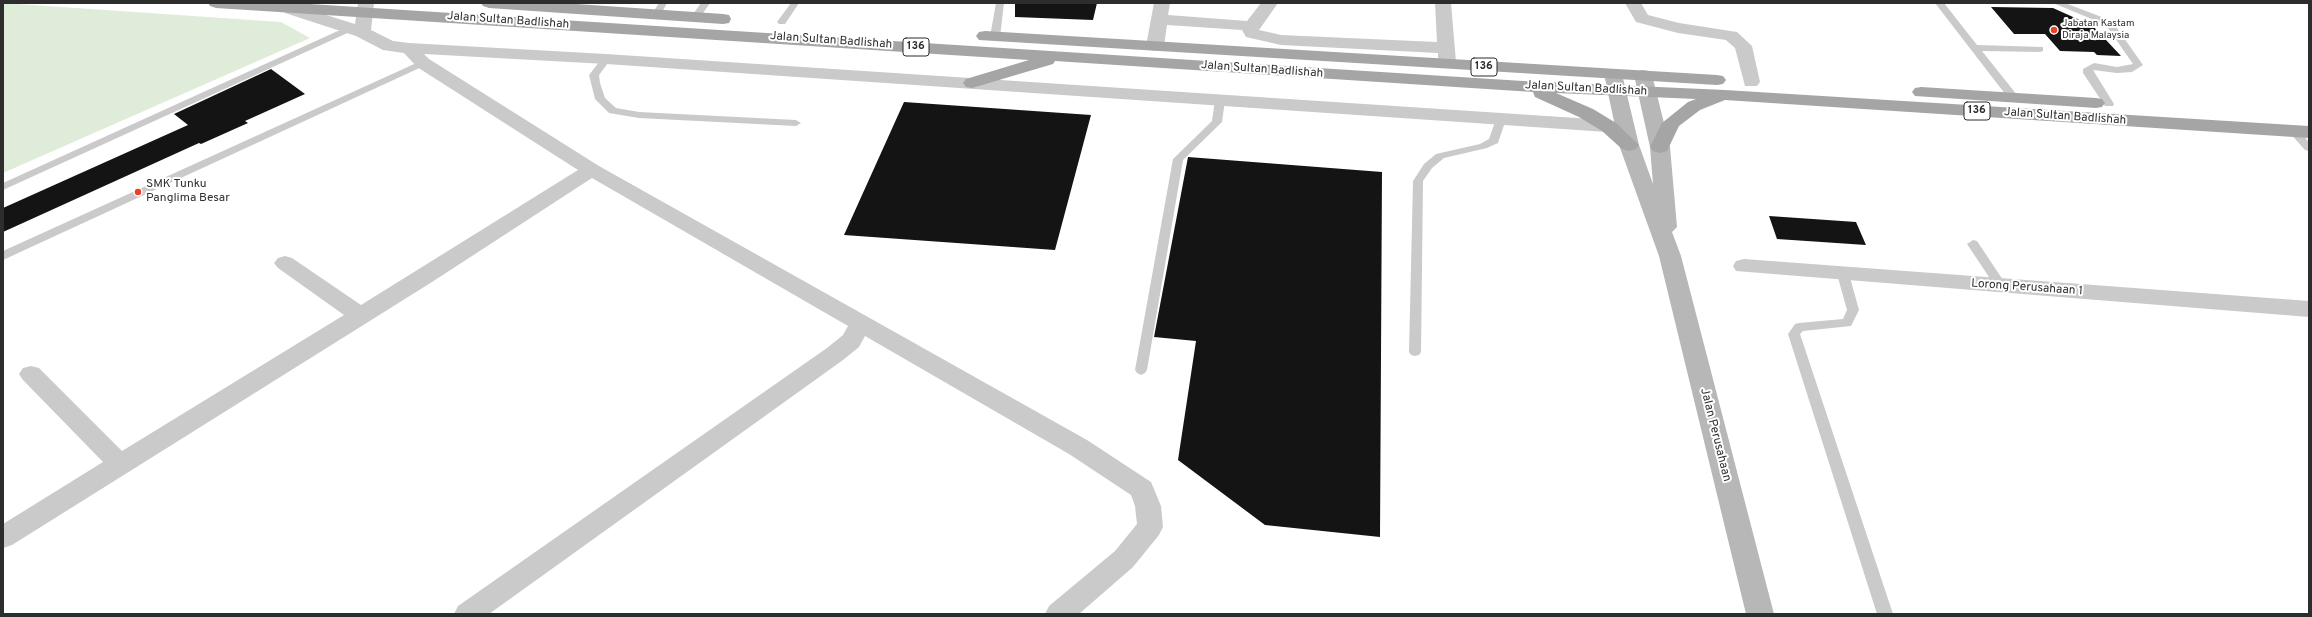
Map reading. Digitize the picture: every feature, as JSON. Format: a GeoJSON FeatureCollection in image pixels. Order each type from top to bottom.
{"type":"FeatureCollection","features":[{"type":"Feature","properties":{"kind":"main road","name":"Jalan Sultan Badlishah"},"geometry":{"type":"LineString","coordinates":[[216,3],[291,8],[366,7],[1059,56],[1523,86],[1614,82]]}},
{"type":"Feature","properties":{"kind":"main road","name":"Jalan Sultan Badlishah"},"geometry":{"type":"LineString","coordinates":[[489,3],[660,9],[696,17],[736,20]]}},
{"type":"Feature","properties":{"kind":"main road","name":"Jalan Sultan Badlishah"},"geometry":{"type":"LineString","coordinates":[[885,29],[995,37],[1272,52],[1446,56],[1614,82],[1644,84],[1725,95],[2301,131]]}},
{"type":"Feature","properties":{"kind":"main road"},"geometry":{"type":"LineString","coordinates":[[972,83],[1059,56]]}},
{"type":"Feature","properties":{"kind":"main road","name":"Jalan Perusahaan"},"geometry":{"type":"LineString","coordinates":[[1614,82],[1628,145],[1670,256],[1760,614]]}},
{"type":"Feature","properties":{"kind":"main road","name":"Jalan Sultan Badlishah"},"geometry":{"type":"LineString","coordinates":[[1644,84],[1751,82],[2013,97],[2309,117]]}},
{"type":"Feature","properties":{"kind":"main road","name":"Jalan Perusahaan"},"geometry":{"type":"LineString","coordinates":[[1644,84],[1660,147],[1670,256]]}},
{"type":"Feature","properties":{"kind":"main road"},"geometry":{"type":"LineString","coordinates":[[1523,86],[1563,102],[1607,126],[1628,145]]}},
{"type":"Feature","properties":{"kind":"main road"},"geometry":{"type":"LineString","coordinates":[[1660,147],[1671,123],[1694,106],[1725,95]]}},
{"type":"Feature","properties":{"kind":"street"},"geometry":{"type":"LineString","coordinates":[[1252,29],[1270,3]]}},
{"type":"Feature","properties":{"kind":"street"},"geometry":{"type":"LineString","coordinates":[[1155,46],[1161,11],[1252,29],[1281,40],[1446,56],[1443,3]]}},
{"type":"Feature","properties":{"kind":"street"},"geometry":{"type":"LineString","coordinates":[[1633,3],[1642,18],[1678,28],[1731,36],[1743,46],[1751,82]]}},
{"type":"Feature","properties":{"kind":"street"},"geometry":{"type":"LineString","coordinates":[[357,30],[366,7]]}},
{"type":"Feature","properties":{"kind":"street"},"geometry":{"type":"LineString","coordinates":[[291,8],[357,30],[389,46],[409,48],[606,59],[1607,126]]}},
{"type":"Feature","properties":{"kind":"street"},"geometry":{"type":"LineString","coordinates":[[409,48],[423,63],[592,170],[1078,447],[1142,489],[1148,506],[1150,527],[1124,559],[1059,614]]}},
{"type":"Feature","properties":{"kind":"street"},"geometry":{"type":"LineString","coordinates":[[3,537],[360,314],[424,278],[592,170]]}},
{"type":"Feature","properties":{"kind":"street"},"geometry":{"type":"LineString","coordinates":[[285,263],[360,314]]}},
{"type":"Feature","properties":{"kind":"street","name":"Lorong Perusahaan 1"},"geometry":{"type":"LineString","coordinates":[[1744,266],[2309,309]]}},
{"type":"Feature","properties":{"kind":"street"},"geometry":{"type":"LineString","coordinates":[[468,614],[834,354],[851,341],[861,324]]}},
{"type":"Feature","properties":{"kind":"street"},"geometry":{"type":"LineString","coordinates":[[31,374],[119,464]]}},
{"type":"Feature","properties":{"kind":"lane"},"geometry":{"type":"LineString","coordinates":[[696,17],[706,3]]}},
{"type":"Feature","properties":{"kind":"lane"},"geometry":{"type":"LineString","coordinates":[[782,22],[795,3]]}},
{"type":"Feature","properties":{"kind":"lane"},"geometry":{"type":"LineString","coordinates":[[995,37],[1000,3]]}},
{"type":"Feature","properties":{"kind":"lane"},"geometry":{"type":"LineString","coordinates":[[1939,3],[2013,97]]}},
{"type":"Feature","properties":{"kind":"lane"},"geometry":{"type":"LineString","coordinates":[[2057,3],[2109,23],[2138,66],[2132,69],[2117,70],[2094,66],[2088,68],[2088,72],[2109,104]]}},
{"type":"Feature","properties":{"kind":"lane"},"geometry":{"type":"LineString","coordinates":[[3,187],[357,30]]}},
{"type":"Feature","properties":{"kind":"lane"},"geometry":{"type":"LineString","coordinates":[[1973,48],[2040,49]]}},
{"type":"Feature","properties":{"kind":"lane"},"geometry":{"type":"LineString","coordinates":[[606,59],[594,76],[600,99],[612,111],[639,115],[796,123]]}},
{"type":"Feature","properties":{"kind":"lane"},"geometry":{"type":"LineString","coordinates":[[3,256],[423,63]]}},
{"type":"Feature","properties":{"kind":"lane"},"geometry":{"type":"LineString","coordinates":[[1141,370],[1178,159],[1217,122],[1220,100]]}},
{"type":"Feature","properties":{"kind":"lane"},"geometry":{"type":"LineString","coordinates":[[1415,352],[1418,182],[1428,166],[1440,156],[1484,146],[1494,140],[1501,119]]}},
{"type":"Feature","properties":{"kind":"lane"},"geometry":{"type":"LineString","coordinates":[[2301,131],[2309,148]]}},
{"type":"Feature","properties":{"kind":"lane"},"geometry":{"type":"LineString","coordinates":[[1973,244],[2001,286]]}},
{"type":"Feature","properties":{"kind":"lane"},"geometry":{"type":"LineString","coordinates":[[1843,274],[1853,310],[1847,323],[1817,327],[1798,327],[1794,334],[1885,614]]}},
{"type":"Feature","properties":{"kind":"green space"},"geometry":{"type":"Polygon","coordinates":[[[3,3],[281,22],[310,38],[3,173],[3,3]]]}},
{"type":"Feature","properties":{"kind":"building"},"geometry":{"type":"Polygon","coordinates":[[[1015,3],[1097,3],[1093,20],[1015,17],[1015,3]]]}},
{"type":"Feature","properties":{"kind":"building","name":"Jabatan Kastam Diraja Malaysia"},"geometry":{"type":"Polygon","coordinates":[[[1991,7],[2053,8],[2093,26],[2121,56],[2097,55],[2094,52],[2060,51],[2045,34],[2014,34],[1991,7]]]}},
{"type":"Feature","properties":{"kind":"building"},"geometry":{"type":"Polygon","coordinates":[[[271,69],[305,94],[245,121],[248,123],[201,144],[199,143],[3,232],[3,208],[188,125],[174,114],[271,69]]]}},
{"type":"Feature","properties":{"kind":"building"},"geometry":{"type":"Polygon","coordinates":[[[904,102],[1091,115],[1055,250],[844,235],[904,102]]]}},
{"type":"Feature","properties":{"kind":"building"},"geometry":{"type":"Polygon","coordinates":[[[1188,157],[1382,172],[1380,537],[1265,525],[1178,460],[1196,341],[1154,337],[1188,157]]]}},
{"type":"Feature","properties":{"kind":"building"},"geometry":{"type":"Polygon","coordinates":[[[1769,216],[1856,222],[1866,245],[1777,239],[1769,216]]]}},
{"type":"Feature","properties":{"kind":"place","name":"Jabatan Kastam Diraja Malaysia"},"geometry":{"type":"Point","coordinates":[2054,30]}},
{"type":"Feature","properties":{"kind":"place","name":"SMK Tunku Panglima Besar"},"geometry":{"type":"Point","coordinates":[138,192]}}]}
